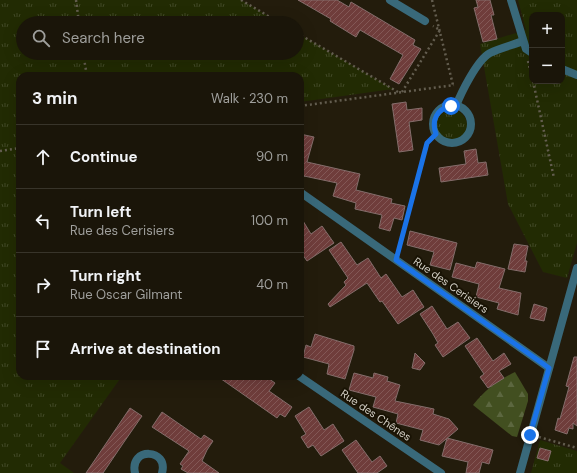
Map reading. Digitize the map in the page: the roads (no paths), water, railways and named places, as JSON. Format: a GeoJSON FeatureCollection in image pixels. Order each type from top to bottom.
{"type":"FeatureCollection","features":[{"type":"Feature","properties":{"kind":"street"},"geometry":{"type":"LineString","coordinates":[[390,0],[425,21]]}},
{"type":"Feature","properties":{"kind":"street"},"geometry":{"type":"LineString","coordinates":[[511,0],[523,42],[526,49],[529,51]]}},
{"type":"Feature","properties":{"kind":"street"},"geometry":{"type":"LineString","coordinates":[[456,106],[466,84],[482,60],[489,54],[523,42]]}},
{"type":"Feature","properties":{"kind":"street"},"geometry":{"type":"LineString","coordinates":[[565,70],[577,75]]}},
{"type":"Feature","properties":{"kind":"street"},"geometry":{"type":"LineString","coordinates":[[456,106],[467,112],[470,118],[470,129],[468,135],[458,142],[446,142],[440,139],[436,134],[434,128],[436,116],[440,110],[445,107],[456,106]]}},
{"type":"Feature","properties":{"kind":"street","name":"Rue des Cerisiers"},"geometry":{"type":"LineString","coordinates":[[304,195],[549,368]]}},
{"type":"Feature","properties":{"kind":"street"},"geometry":{"type":"LineString","coordinates":[[520,473],[577,268]]}},
{"type":"Feature","properties":{"kind":"street","name":"Rue des Chênes"},"geometry":{"type":"LineString","coordinates":[[304,379],[441,473]]}},
{"type":"Feature","properties":{"kind":"street"},"geometry":{"type":"LineString","coordinates":[[135,473],[134,467],[138,458],[146,454],[150,454],[159,458],[162,462],[162,473]]}}]}
